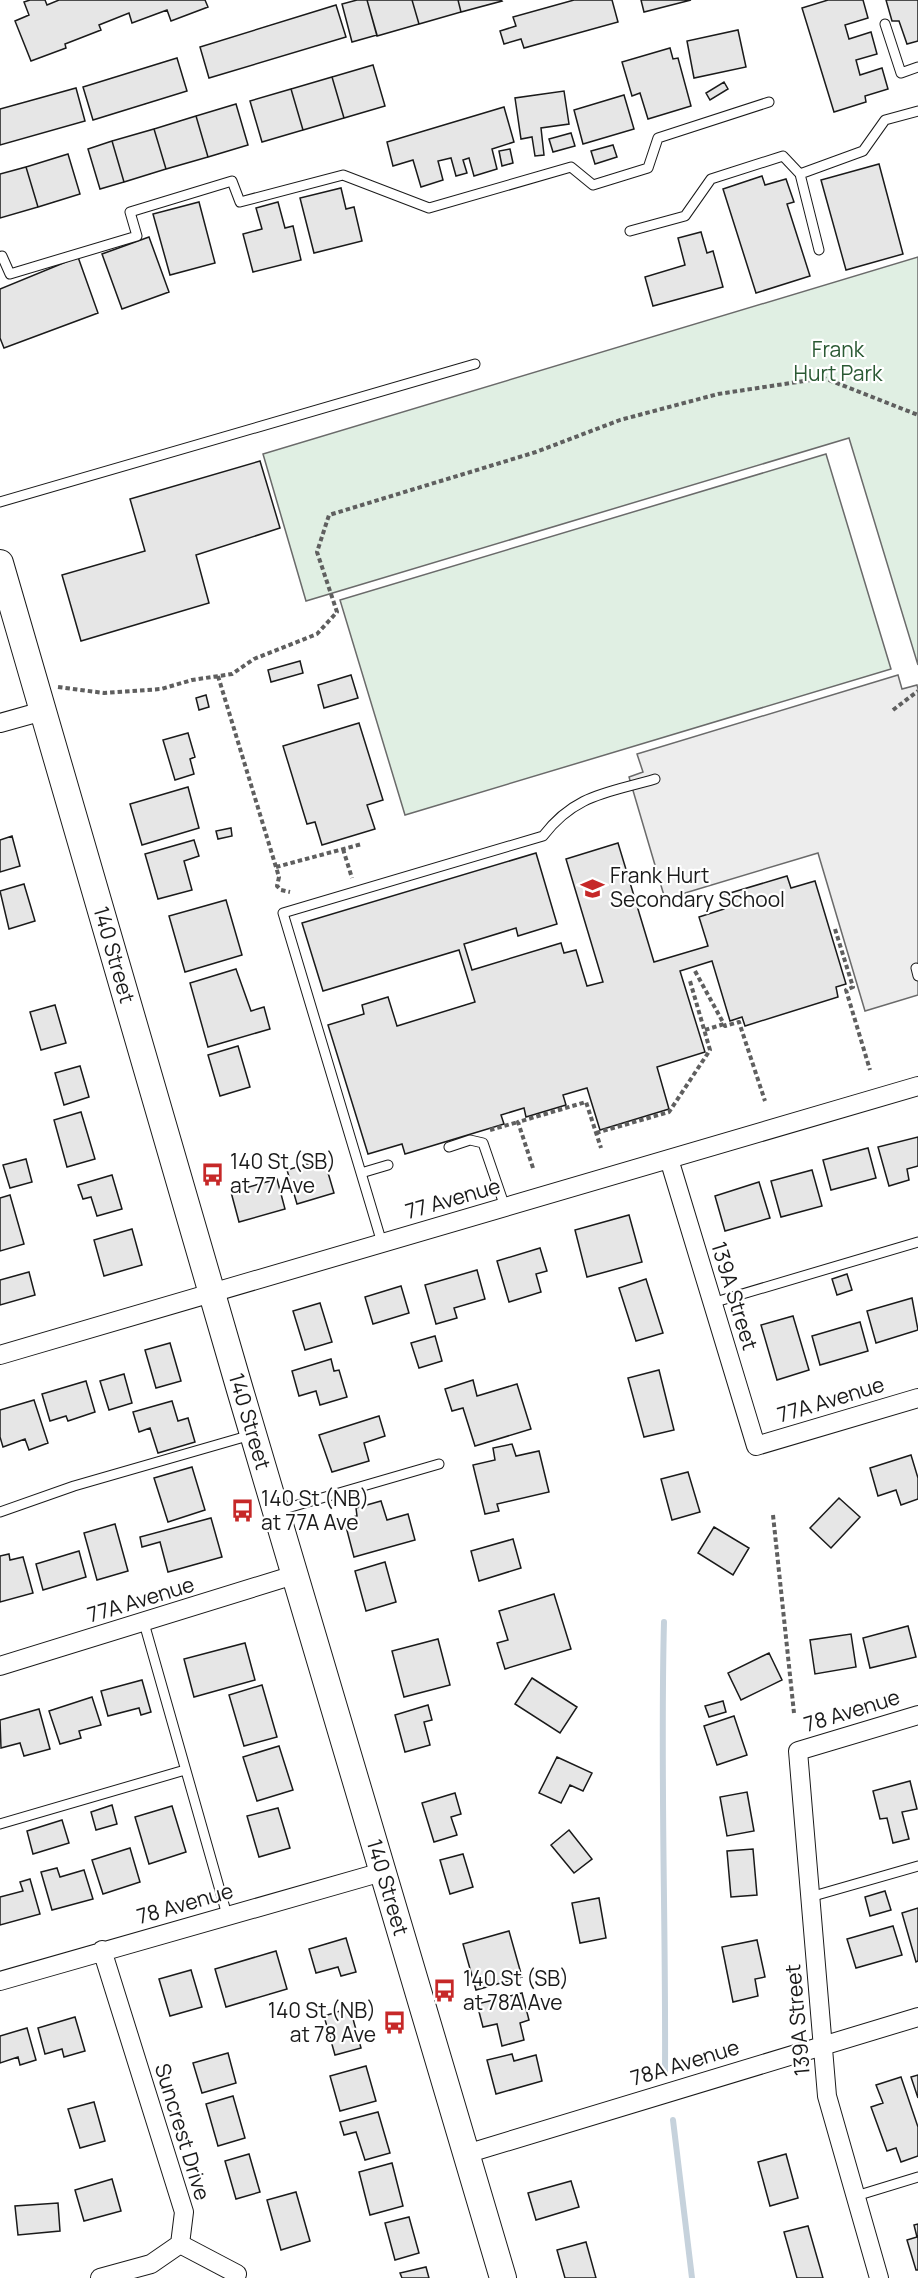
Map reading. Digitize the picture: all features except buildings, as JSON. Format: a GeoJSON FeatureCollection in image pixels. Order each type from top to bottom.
{"type":"FeatureCollection","features":[{"type":"Feature","properties":{"kind":"main road","name":"140 Street"},"geometry":{"type":"LineString","coordinates":[[0,563],[47,700],[212,1294],[502,2278]]}},
{"type":"Feature","properties":{"kind":"street"},"geometry":{"type":"LineString","coordinates":[[0,723],[47,700]]}},
{"type":"Feature","properties":{"kind":"street","name":"77 Avenue"},"geometry":{"type":"LineString","coordinates":[[0,1355],[918,1086]]}},
{"type":"Feature","properties":{"kind":"street","name":"139A Street"},"geometry":{"type":"LineString","coordinates":[[669,1159],[756,1446]]}},
{"type":"Feature","properties":{"kind":"street","name":"77A Avenue"},"geometry":{"type":"LineString","coordinates":[[756,1446],[918,1398]]}},
{"type":"Feature","properties":{"kind":"street","name":"77A Avenue"},"geometry":{"type":"LineString","coordinates":[[0,1666],[294,1575]]}},
{"type":"Feature","properties":{"kind":"street","name":"78 Avenue"},"geometry":{"type":"LineString","coordinates":[[798,1750],[918,1715]]}},
{"type":"Feature","properties":{"kind":"street","name":"139A Street"},"geometry":{"type":"LineString","coordinates":[[798,1750],[827,2096],[879,2278]]}},
{"type":"Feature","properties":{"kind":"street","name":"78 Avenue"},"geometry":{"type":"LineString","coordinates":[[0,1981],[102,1950],[382,1872]]}},
{"type":"Feature","properties":{"kind":"street","name":"Suncrest Drive"},"geometry":{"type":"LineString","coordinates":[[102,1950],[184,2212],[180,2244]]}},
{"type":"Feature","properties":{"kind":"street","name":"78A Avenue"},"geometry":{"type":"LineString","coordinates":[[466,2154],[918,2017]]}},
{"type":"Feature","properties":{"kind":"street"},"geometry":{"type":"LineString","coordinates":[[100,2278],[151,2264],[180,2244],[237,2274]]}},
{"type":"Feature","properties":{"kind":"lane"},"geometry":{"type":"LineString","coordinates":[[885,24],[901,73],[918,67]]}},
{"type":"Feature","properties":{"kind":"lane"},"geometry":{"type":"LineString","coordinates":[[0,257],[2,256],[10,274],[137,236],[130,212],[232,181],[240,202],[343,175],[429,208],[571,167],[593,185],[648,168],[658,138],[769,102]]}},
{"type":"Feature","properties":{"kind":"lane"},"geometry":{"type":"LineString","coordinates":[[800,174],[863,151],[885,120],[918,111]]}},
{"type":"Feature","properties":{"kind":"lane"},"geometry":{"type":"LineString","coordinates":[[630,231],[685,216],[711,179],[783,156],[800,174],[819,250]]}},
{"type":"Feature","properties":{"kind":"lane"},"geometry":{"type":"LineString","coordinates":[[0,502],[475,364]]}},
{"type":"Feature","properties":{"kind":"lane"},"geometry":{"type":"LineString","coordinates":[[382,1243],[283,914],[543,836],[554,820],[578,801],[655,779]]}},
{"type":"Feature","properties":{"kind":"lane"},"geometry":{"type":"LineString","coordinates":[[449,1147],[470,1140],[483,1143],[505,1207]]}},
{"type":"Feature","properties":{"kind":"lane"},"geometry":{"type":"LineString","coordinates":[[361,1173],[388,1165]]}},
{"type":"Feature","properties":{"kind":"lane"},"geometry":{"type":"LineString","coordinates":[[712,1303],[918,1242]]}},
{"type":"Feature","properties":{"kind":"lane"},"geometry":{"type":"LineString","coordinates":[[0,1512],[74,1486],[253,1435]]}},
{"type":"Feature","properties":{"kind":"lane"},"geometry":{"type":"LineString","coordinates":[[276,1512],[439,1464]]}},
{"type":"Feature","properties":{"kind":"lane"},"geometry":{"type":"LineString","coordinates":[[144,1623],[227,1915]]}},
{"type":"Feature","properties":{"kind":"lane"},"geometry":{"type":"LineString","coordinates":[[0,1824],[185,1770]]}},
{"type":"Feature","properties":{"kind":"lane"},"geometry":{"type":"LineString","coordinates":[[810,1898],[918,1866]]}},
{"type":"Feature","properties":{"kind":"lane"},"geometry":{"type":"LineString","coordinates":[[856,2196],[918,2177]]}},
{"type":"Feature","properties":{"kind":"path"},"geometry":{"type":"LineString","coordinates":[[47,700],[61,686],[104,693],[161,689],[232,674],[254,658],[317,634],[337,612],[317,552],[328,515],[536,452],[620,420],[718,394],[824,378],[918,415]]}},
{"type":"Feature","properties":{"kind":"path"},"geometry":{"type":"LineString","coordinates":[[218,676],[276,867],[279,878],[278,886],[281,890],[290,892]]}},
{"type":"Feature","properties":{"kind":"path"},"geometry":{"type":"LineString","coordinates":[[893,710],[918,691]]}},
{"type":"Feature","properties":{"kind":"path"},"geometry":{"type":"LineString","coordinates":[[276,867],[362,844]]}},
{"type":"Feature","properties":{"kind":"path"},"geometry":{"type":"LineString","coordinates":[[343,849],[352,878]]}},
{"type":"Feature","properties":{"kind":"path"},"geometry":{"type":"LineString","coordinates":[[835,929],[852,979],[853,987],[846,990],[870,1070]]}},
{"type":"Feature","properties":{"kind":"path"},"geometry":{"type":"LineString","coordinates":[[695,971],[724,1024]]}},
{"type":"Feature","properties":{"kind":"path"},"geometry":{"type":"LineString","coordinates":[[596,1133],[669,1112],[710,1050],[690,981]]}},
{"type":"Feature","properties":{"kind":"path"},"geometry":{"type":"LineString","coordinates":[[705,1030],[739,1022],[765,1101]]}},
{"type":"Feature","properties":{"kind":"path"},"geometry":{"type":"LineString","coordinates":[[484,1132],[585,1102],[601,1148]]}},
{"type":"Feature","properties":{"kind":"path"},"geometry":{"type":"LineString","coordinates":[[518,1122],[533,1168]]}},
{"type":"Feature","properties":{"kind":"path"},"geometry":{"type":"LineString","coordinates":[[773,1515],[794,1713]]}},
{"type":"Feature","properties":{"kind":"green space","name":"Frank Hurt Park"},"geometry":{"type":"Polygon","coordinates":[[[918,257],[918,665],[849,438],[306,601],[263,454],[918,257]]]}},
{"type":"Feature","properties":{"kind":"green space"},"geometry":{"type":"Polygon","coordinates":[[[826,454],[891,669],[405,815],[340,600],[826,454]]]}},
{"type":"Feature","properties":{"kind":"shaded area"},"geometry":{"type":"Polygon","coordinates":[[[898,675],[902,689],[917,685],[918,689],[918,995],[865,1011],[818,853],[665,899],[629,777],[643,772],[637,754],[898,675]]]}},
{"type":"Feature","properties":{"kind":"waterway"},"geometry":{"type":"LineString","coordinates":[[664,1622],[665,2073]]}},
{"type":"Feature","properties":{"kind":"waterway"},"geometry":{"type":"LineString","coordinates":[[673,2120],[692,2278]]}},
{"type":"Feature","properties":{"kind":"place","name":"Frank Hurt Secondary School"},"geometry":{"type":"Point","coordinates":[592,888]}},
{"type":"Feature","properties":{"kind":"place","name":"140 St (SB) at 77 Ave"},"geometry":{"type":"Point","coordinates":[212,1174]}},
{"type":"Feature","properties":{"kind":"place","name":"140 St (NB) at 77A Ave"},"geometry":{"type":"Point","coordinates":[243,1511]}},
{"type":"Feature","properties":{"kind":"place","name":"140 St (SB) at 78A Ave"},"geometry":{"type":"Point","coordinates":[445,1991]}},
{"type":"Feature","properties":{"kind":"place","name":"140 St (NB) at 78 Ave"},"geometry":{"type":"Point","coordinates":[394,2023]}}]}
